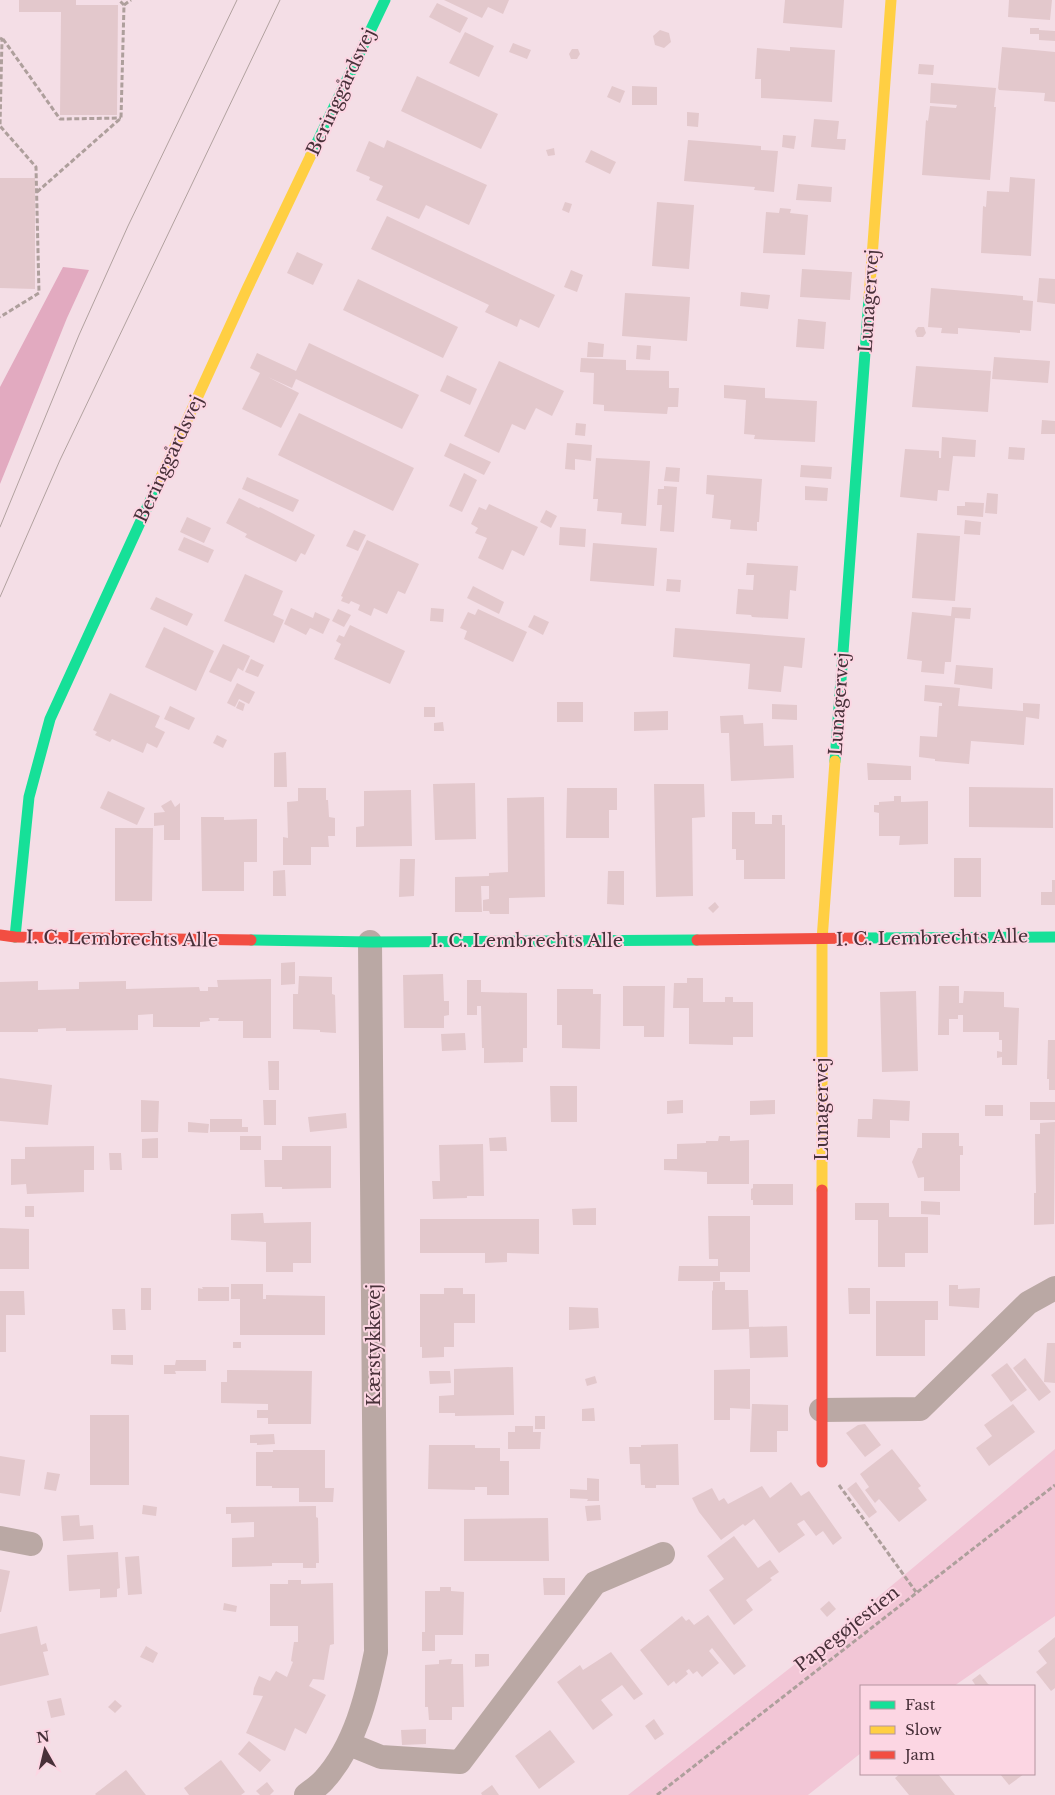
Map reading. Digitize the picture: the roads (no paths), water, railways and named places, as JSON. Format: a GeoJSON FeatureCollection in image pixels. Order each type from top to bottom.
{"type":"FeatureCollection","features":[{"type":"Feature","properties":{"kind":"street","name":"Beringgårdsvej"},"geometry":{"type":"LineString","coordinates":[[15,937],[29,797],[50,719],[247,289],[385,0]]}},
{"type":"Feature","properties":{"kind":"street","name":"Lunagervej"},"geometry":{"type":"LineString","coordinates":[[822,1462],[822,940],[891,0]]}},
{"type":"Feature","properties":{"kind":"street","name":"I. C. Lembrechts Alle"},"geometry":{"type":"LineString","coordinates":[[0,935],[15,937],[370,942],[1055,937]]}},
{"type":"Feature","properties":{"kind":"street","name":"Kærstykkevej"},"geometry":{"type":"LineString","coordinates":[[306,1795],[324,1781],[349,1744],[368,1691],[376,1652],[370,942]]}},
{"type":"Feature","properties":{"kind":"street"},"geometry":{"type":"LineString","coordinates":[[821,1410],[920,1409],[1028,1303],[1055,1288]]}},
{"type":"Feature","properties":{"kind":"street"},"geometry":{"type":"LineString","coordinates":[[0,1538],[31,1544]]}},
{"type":"Feature","properties":{"kind":"street"},"geometry":{"type":"LineString","coordinates":[[349,1744],[381,1757],[460,1762],[595,1583],[663,1554]]}},
{"type":"Feature","properties":{"kind":"tram line"},"geometry":{"type":"LineString","coordinates":[[0,527],[79,335],[128,226],[237,0]]}},
{"type":"Feature","properties":{"kind":"tram line"},"geometry":{"type":"LineString","coordinates":[[0,597],[60,460],[280,0]]}}]}
